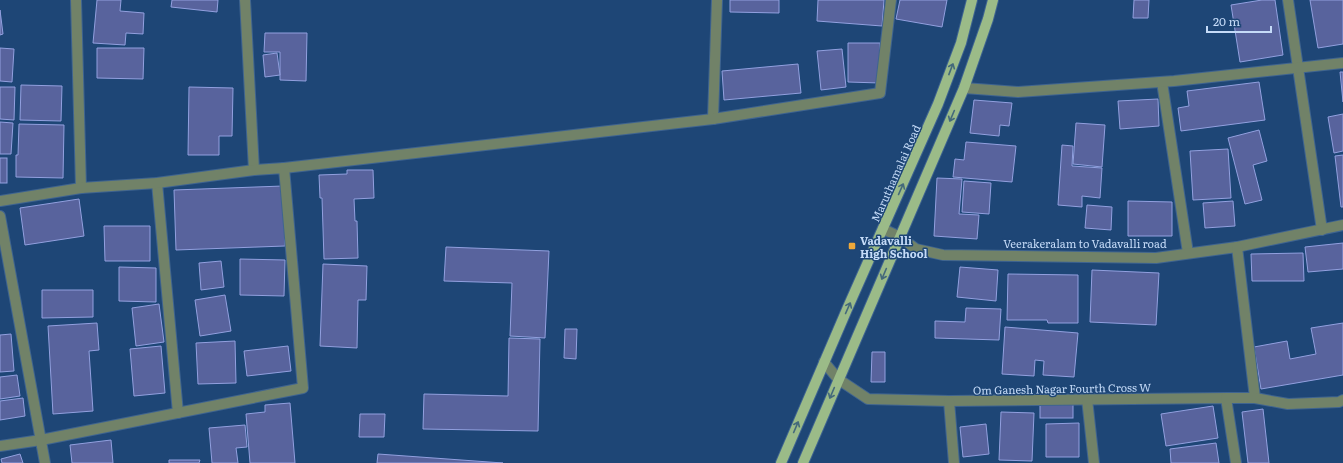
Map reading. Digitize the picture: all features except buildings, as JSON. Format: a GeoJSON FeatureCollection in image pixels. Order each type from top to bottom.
{"type":"FeatureCollection","features":[{"type":"Feature","properties":{"kind":"main road","name":"Maruthamalai Road"},"geometry":{"type":"LineString","coordinates":[[781,463],[938,104],[962,43],[972,0]]}},
{"type":"Feature","properties":{"kind":"main road"},"geometry":{"type":"LineString","coordinates":[[803,463],[838,378],[964,88],[993,0]]}},
{"type":"Feature","properties":{"kind":"street"},"geometry":{"type":"LineString","coordinates":[[76,0],[80,188]]}},
{"type":"Feature","properties":{"kind":"street"},"geometry":{"type":"LineString","coordinates":[[244,0],[254,170]]}},
{"type":"Feature","properties":{"kind":"street"},"geometry":{"type":"LineString","coordinates":[[713,119],[717,0]]}},
{"type":"Feature","properties":{"kind":"street"},"geometry":{"type":"LineString","coordinates":[[0,201],[80,188],[157,183],[254,170],[284,168],[713,119],[880,93],[891,0]]}},
{"type":"Feature","properties":{"kind":"street"},"geometry":{"type":"LineString","coordinates":[[1288,0],[1322,230]]}},
{"type":"Feature","properties":{"kind":"street"},"geometry":{"type":"LineString","coordinates":[[964,88],[1018,92],[1162,82],[1343,64]]}},
{"type":"Feature","properties":{"kind":"street"},"geometry":{"type":"LineString","coordinates":[[1162,82],[1188,253]]}},
{"type":"Feature","properties":{"kind":"street"},"geometry":{"type":"LineString","coordinates":[[0,446],[41,440],[304,388],[284,168]]}},
{"type":"Feature","properties":{"kind":"street"},"geometry":{"type":"LineString","coordinates":[[157,183],[178,413]]}},
{"type":"Feature","properties":{"kind":"street"},"geometry":{"type":"LineString","coordinates":[[0,216],[45,463]]}},
{"type":"Feature","properties":{"kind":"street","name":"Veerakeralam to Vadavalli road"},"geometry":{"type":"LineString","coordinates":[[883,229],[900,236],[916,249],[943,255],[1156,258],[1237,247],[1343,225]]}},
{"type":"Feature","properties":{"kind":"street"},"geometry":{"type":"LineString","coordinates":[[1237,247],[1255,398]]}},
{"type":"Feature","properties":{"kind":"street","name":"Om Ganesh Nagar Fourth Cross W"},"geometry":{"type":"LineString","coordinates":[[824,362],[838,378],[868,399],[949,401],[1255,398],[1288,404],[1339,402],[1343,400]]}},
{"type":"Feature","properties":{"kind":"street"},"geometry":{"type":"LineString","coordinates":[[1226,398],[1236,463]]}},
{"type":"Feature","properties":{"kind":"street"},"geometry":{"type":"LineString","coordinates":[[1087,399],[1094,463]]}},
{"type":"Feature","properties":{"kind":"street"},"geometry":{"type":"LineString","coordinates":[[949,401],[954,463]]}},
{"type":"Feature","properties":{"kind":"place","name":"Vadavalli High School"},"geometry":{"type":"Point","coordinates":[852,246]}}]}
